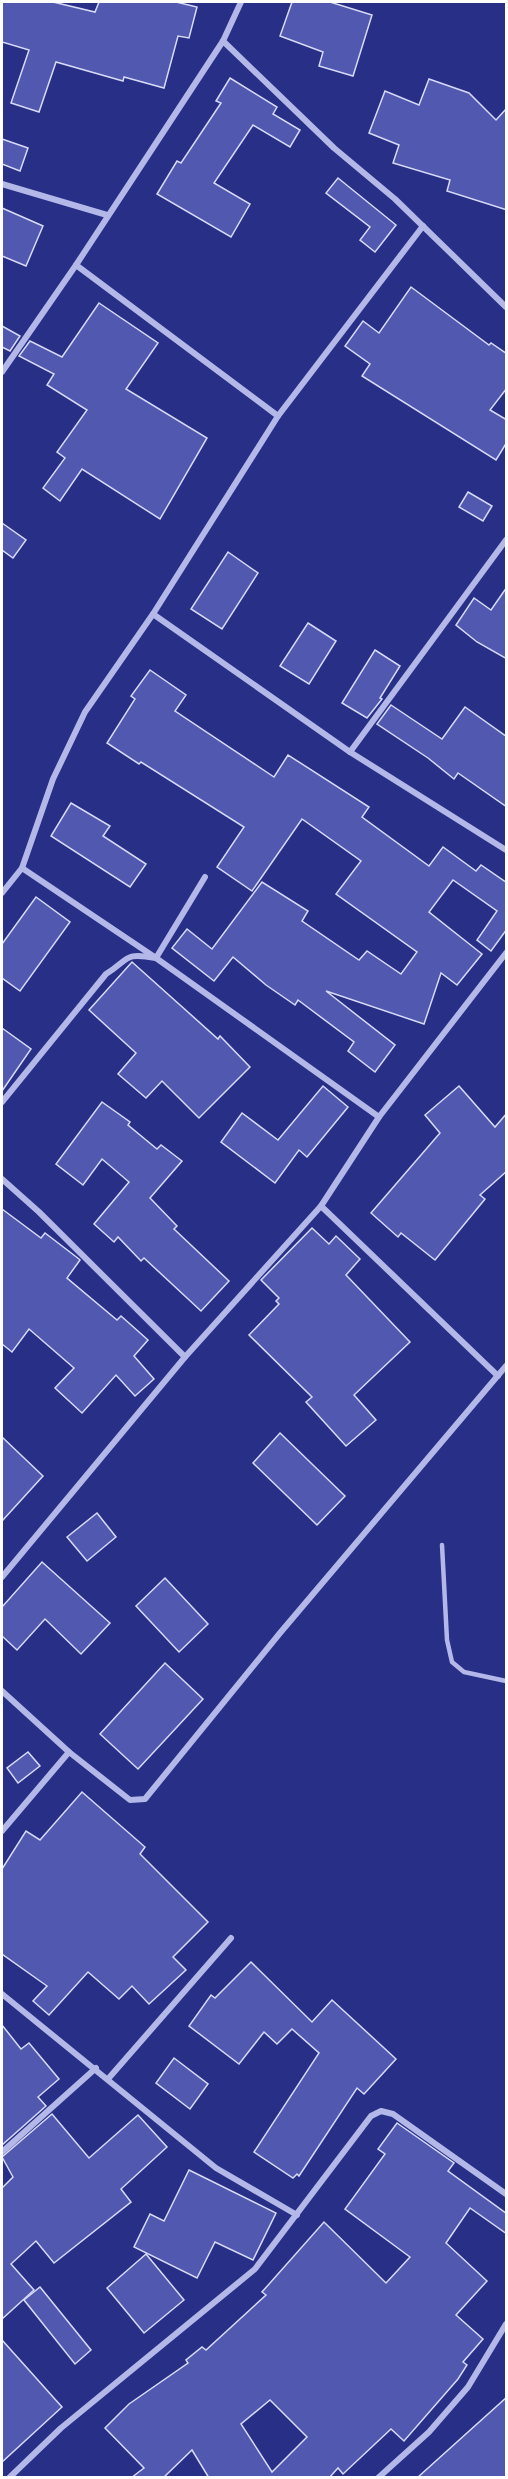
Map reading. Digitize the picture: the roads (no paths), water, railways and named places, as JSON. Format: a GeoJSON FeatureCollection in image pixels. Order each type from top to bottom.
{"type":"FeatureCollection","features":[{"type":"Feature","properties":{"kind":"street"},"geometry":{"type":"LineString","coordinates":[[2,372],[76,265],[223,41],[242,2]]}},
{"type":"Feature","properties":{"kind":"street"},"geometry":{"type":"LineString","coordinates":[[223,41],[334,148],[423,226],[507,307]]}},
{"type":"Feature","properties":{"kind":"street"},"geometry":{"type":"LineString","coordinates":[[2,184],[107,215]]}},
{"type":"Feature","properties":{"kind":"street"},"geometry":{"type":"LineString","coordinates":[[2,893],[22,868],[53,779],[85,712],[153,614],[278,416],[423,226]]}},
{"type":"Feature","properties":{"kind":"street"},"geometry":{"type":"LineString","coordinates":[[76,265],[278,416]]}},
{"type":"Feature","properties":{"kind":"street"},"geometry":{"type":"LineString","coordinates":[[350,752],[507,540]]}},
{"type":"Feature","properties":{"kind":"street"},"geometry":{"type":"LineString","coordinates":[[153,614],[350,752],[507,850]]}},
{"type":"Feature","properties":{"kind":"street"},"geometry":{"type":"LineString","coordinates":[[22,868],[156,958],[379,1117]]}},
{"type":"Feature","properties":{"kind":"street"},"geometry":{"type":"LineString","coordinates":[[156,958],[205,877]]}},
{"type":"Feature","properties":{"kind":"street"},"geometry":{"type":"LineString","coordinates":[[2,1576],[185,1357],[321,1206],[379,1117],[507,954]]}},
{"type":"Feature","properties":{"kind":"street"},"geometry":{"type":"LineString","coordinates":[[2,1102],[106,974],[124,958],[137,955],[156,958]]}},
{"type":"Feature","properties":{"kind":"street"},"geometry":{"type":"LineString","coordinates":[[2,1179],[39,1212],[185,1357]]}},
{"type":"Feature","properties":{"kind":"street"},"geometry":{"type":"LineString","coordinates":[[321,1206],[498,1376]]}},
{"type":"Feature","properties":{"kind":"street"},"geometry":{"type":"LineString","coordinates":[[2,1691],[69,1752],[130,1800],[146,1799],[280,1633],[507,1366]]}},
{"type":"Feature","properties":{"kind":"street"},"geometry":{"type":"LineString","coordinates":[[2,1831],[69,1752]]}},
{"type":"Feature","properties":{"kind":"street"},"geometry":{"type":"LineString","coordinates":[[108,2079],[231,1938]]}},
{"type":"Feature","properties":{"kind":"street"},"geometry":{"type":"LineString","coordinates":[[2,1994],[96,2068],[216,2168],[297,2215]]}},
{"type":"Feature","properties":{"kind":"street"},"geometry":{"type":"LineString","coordinates":[[2,2152],[96,2068]]}},
{"type":"Feature","properties":{"kind":"street"},"geometry":{"type":"LineString","coordinates":[[9,2478],[97,2397],[255,2269],[370,2116],[381,2111],[393,2114],[507,2194]]}},
{"type":"Feature","properties":{"kind":"street"},"geometry":{"type":"LineString","coordinates":[[378,2478],[429,2432],[468,2387],[507,2324]]}},
{"type":"Feature","properties":{"kind":"lane"},"geometry":{"type":"LineString","coordinates":[[442,1545],[447,1640],[452,1662],[464,1672],[507,1680]]}}]}
